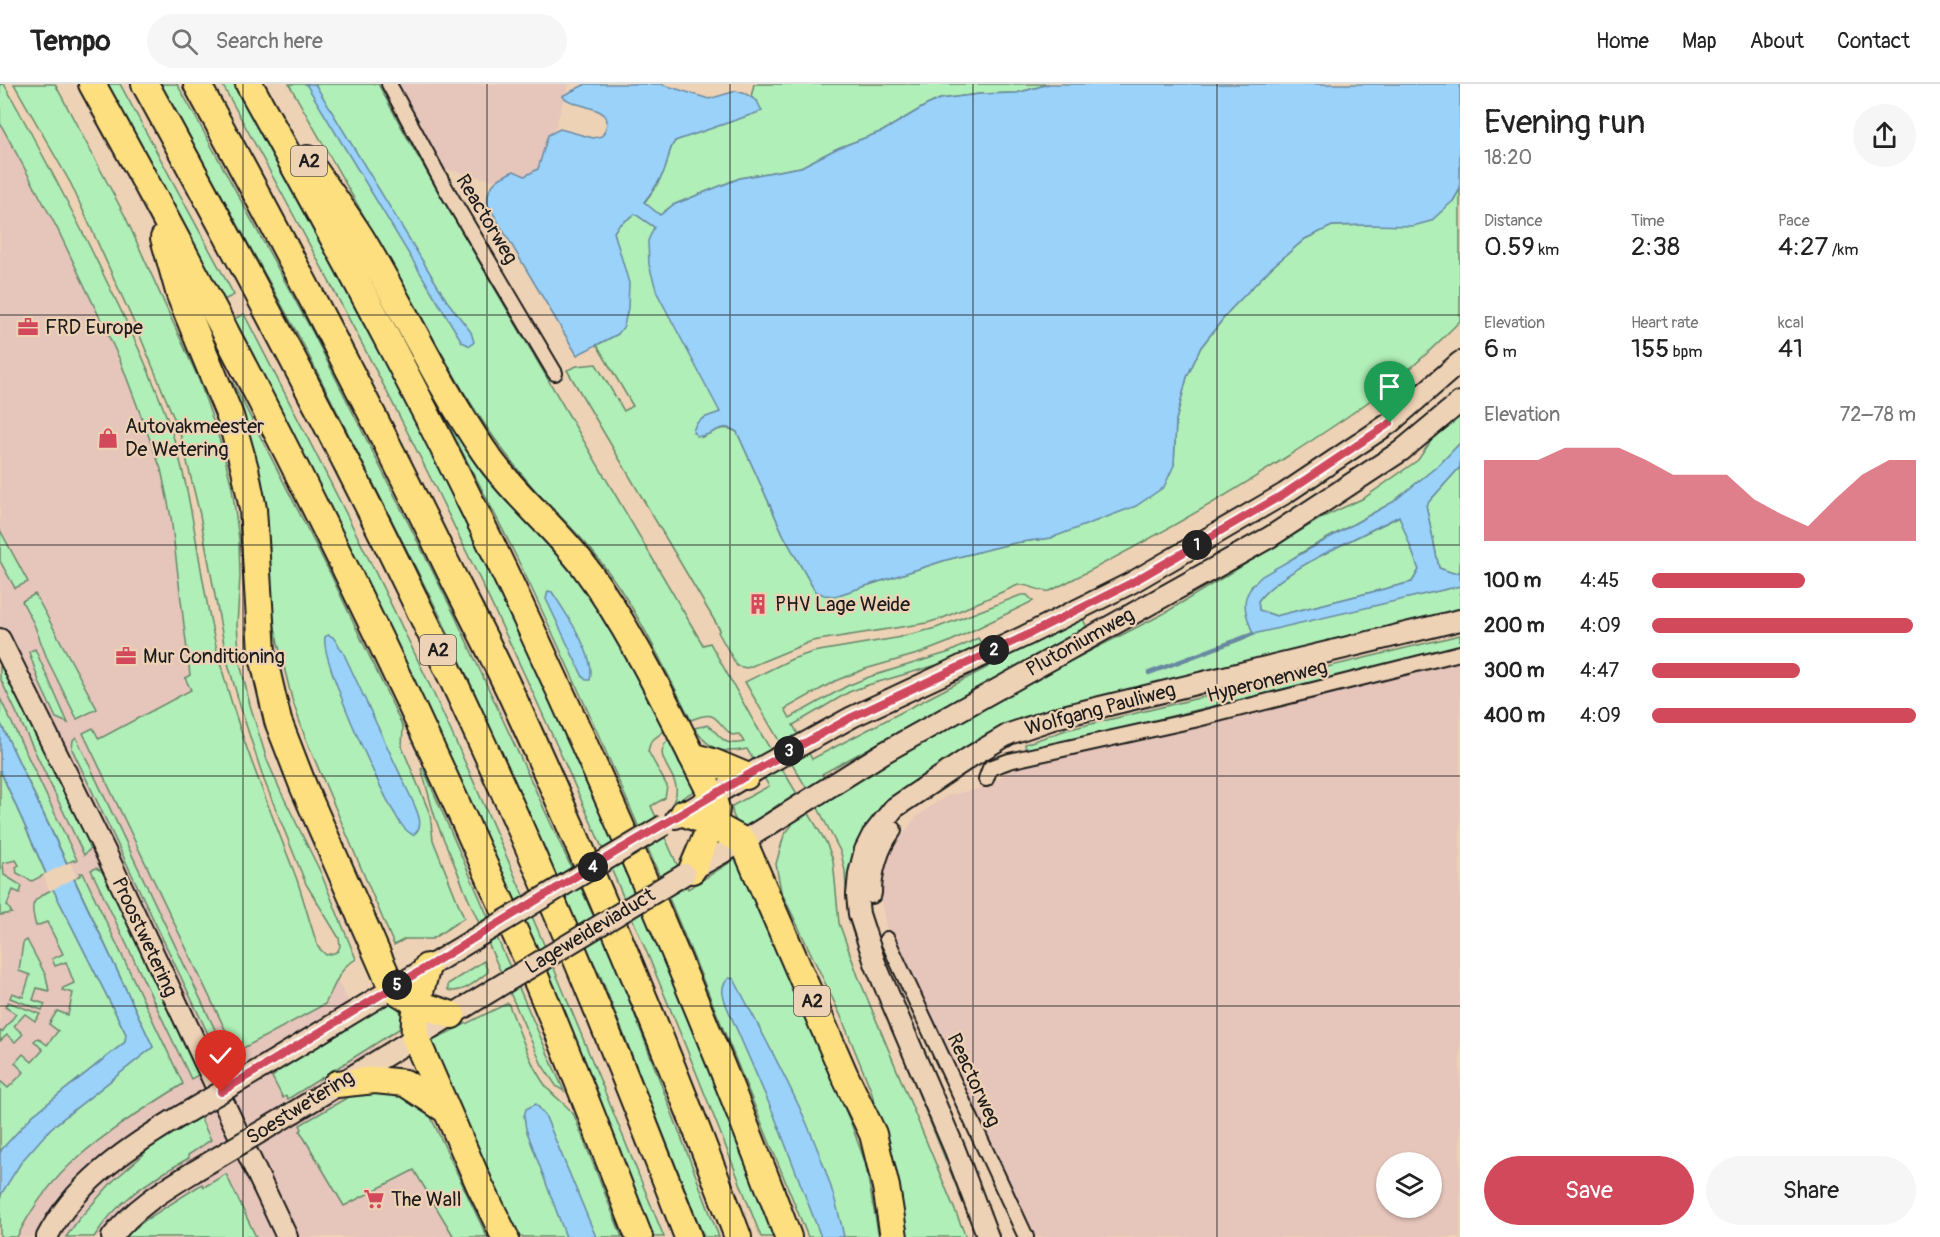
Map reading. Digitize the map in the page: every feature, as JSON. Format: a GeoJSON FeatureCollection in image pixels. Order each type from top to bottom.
{"type":"FeatureCollection","features":[{"type":"Feature","properties":{"kind":"highway","name":"A2"},"geometry":{"type":"LineString","coordinates":[[92,84],[278,431],[384,647],[537,980],[639,1237]]}},
{"type":"Feature","properties":{"kind":"highway","name":"A2"},"geometry":{"type":"LineString","coordinates":[[145,84],[274,321],[406,583],[479,735],[575,957],[688,1237]]}},
{"type":"Feature","properties":{"kind":"highway","name":"A2"},"geometry":{"type":"LineString","coordinates":[[197,84],[381,430],[518,708],[617,932],[738,1237]]}},
{"type":"Feature","properties":{"kind":"highway","name":"A2"},"geometry":{"type":"LineString","coordinates":[[249,84],[375,316],[528,622],[651,899],[729,1084],[788,1237]]}},
{"type":"Feature","properties":{"kind":"highway","name":"A2"},"geometry":{"type":"LineString","coordinates":[[256,84],[361,238],[483,451],[583,565],[611,606],[650,674],[712,795],[716,809],[712,824],[688,872]]}},
{"type":"Feature","properties":{"kind":"highway","name":"A2"},"geometry":{"type":"LineString","coordinates":[[151,191],[180,295],[230,416],[245,469],[253,509],[262,652],[279,721],[304,788],[392,988]]}},
{"type":"Feature","properties":{"kind":"highway"},"geometry":{"type":"LineString","coordinates":[[692,756],[752,772]]}},
{"type":"Feature","properties":{"kind":"highway"},"geometry":{"type":"LineString","coordinates":[[674,819],[712,824],[743,841]]}},
{"type":"Feature","properties":{"kind":"highway","name":"A2"},"geometry":{"type":"LineString","coordinates":[[743,841],[873,1134],[886,1187],[894,1237]]}},
{"type":"Feature","properties":{"kind":"highway"},"geometry":{"type":"LineString","coordinates":[[427,967],[416,1003],[415,1037],[480,1186],[505,1237]]}},
{"type":"Feature","properties":{"kind":"highway"},"geometry":{"type":"LineString","coordinates":[[392,988],[416,1003],[452,1014]]}},
{"type":"Feature","properties":{"kind":"highway"},"geometry":{"type":"LineString","coordinates":[[337,1084],[375,1080],[405,1083],[446,1110]]}},
{"type":"Feature","properties":{"kind":"main road","name":"Plutoniumweg"},"geometry":{"type":"LineString","coordinates":[[674,819],[804,743],[1131,583],[1263,506],[1390,423],[1460,362]]}},
{"type":"Feature","properties":{"kind":"main road","name":"Plutoniumweg"},"geometry":{"type":"LineString","coordinates":[[688,872],[743,841],[874,758],[931,725],[1270,537],[1401,451],[1460,402]]}},
{"type":"Feature","properties":{"kind":"main road","name":"Wolfgang Pauliweg"},"geometry":{"type":"LineString","coordinates":[[988,1237],[955,1150],[875,963],[859,914],[857,895],[859,874],[865,850],[880,824],[894,808],[911,796],[1009,734],[1059,717],[1460,620]]}},
{"type":"Feature","properties":{"kind":"main road","name":"Wolfgang Pauliweg"},"geometry":{"type":"LineString","coordinates":[[999,1237],[968,1153],[881,946],[875,925],[871,905],[871,880],[880,849],[888,834],[904,814],[925,799],[979,763],[1023,740],[1076,723],[1308,664],[1460,629]]}},
{"type":"Feature","properties":{"kind":"main road","name":"Proostwetering"},"geometry":{"type":"LineString","coordinates":[[0,639],[106,853],[287,1237]]}},
{"type":"Feature","properties":{"kind":"main road"},"geometry":{"type":"LineString","coordinates":[[47,1237],[72,1198],[94,1177],[147,1137],[674,819]]}},
{"type":"Feature","properties":{"kind":"main road","name":"Lageweideviaduct"},"geometry":{"type":"LineString","coordinates":[[496,988],[688,872]]}},
{"type":"Feature","properties":{"kind":"main road","name":"Soestwetering"},"geometry":{"type":"LineString","coordinates":[[112,1237],[133,1213],[148,1201],[496,988]]}},
{"type":"Feature","properties":{"kind":"street","name":"Reactorweg"},"geometry":{"type":"LineString","coordinates":[[388,84],[446,189],[555,372]]}},
{"type":"Feature","properties":{"kind":"street","name":"Hyperonenweg"},"geometry":{"type":"LineString","coordinates":[[986,780],[990,768],[1009,761],[1194,720],[1460,653]]}},
{"type":"Feature","properties":{"kind":"street","name":"Reactorweg"},"geometry":{"type":"LineString","coordinates":[[887,939],[1026,1237]]}},
{"type":"Feature","properties":{"kind":"shaded area"},"geometry":{"type":"Polygon","coordinates":[[[0,84],[3,84],[74,213],[134,337],[167,418],[187,484],[210,616],[233,710],[297,879],[318,947],[481,1237],[0,1237],[0,84]]]}},
{"type":"Feature","properties":{"kind":"shaded area"},"geometry":{"type":"Polygon","coordinates":[[[370,84],[569,84],[535,190],[414,162],[370,84]]]}},
{"type":"Feature","properties":{"kind":"shaded area"},"geometry":{"type":"Polygon","coordinates":[[[1460,657],[1460,1237],[1034,1237],[887,931],[881,901],[884,870],[895,845],[917,816],[948,795],[989,787],[1015,765],[1460,657]]]}},
{"type":"Feature","properties":{"kind":"green space"},"geometry":{"type":"Polygon","coordinates":[[[0,84],[4,84],[82,232],[131,332],[167,418],[184,477],[212,628],[235,714],[296,877],[318,947],[326,955],[338,951],[339,938],[306,884],[264,780],[241,709],[227,660],[200,515],[180,433],[140,336],[71,184],[14,84],[55,84],[125,216],[199,380],[223,450],[232,488],[239,539],[240,577],[237,625],[240,663],[250,705],[267,760],[320,871],[356,959],[340,974],[325,1004],[236,1052],[83,733],[93,728],[99,739],[191,690],[185,678],[190,675],[171,517],[161,469],[120,360],[57,228],[0,123],[0,84]]]}},
{"type":"Feature","properties":{"kind":"green space"},"geometry":{"type":"Polygon","coordinates":[[[103,84],[120,84],[234,295],[220,302],[103,84]]]}},
{"type":"Feature","properties":{"kind":"green space"},"geometry":{"type":"Polygon","coordinates":[[[161,84],[177,84],[194,114],[314,335],[454,614],[614,960],[719,1237],[704,1237],[601,977],[570,915],[442,620],[302,342],[161,84]]]}},
{"type":"Feature","properties":{"kind":"green space"},"geometry":{"type":"Polygon","coordinates":[[[222,84],[240,84],[435,456],[552,699],[655,928],[777,1237],[761,1237],[643,943],[559,749],[470,558],[349,320],[222,84]]]}},
{"type":"Feature","properties":{"kind":"green space"},"geometry":{"type":"Polygon","coordinates":[[[289,84],[378,84],[414,150],[703,645],[710,643],[826,842],[833,860],[839,923],[858,976],[966,1237],[907,1237],[871,1090],[840,1014],[781,891],[776,864],[784,835],[792,825],[779,804],[747,827],[738,823],[732,806],[769,786],[747,749],[723,751],[716,749],[705,741],[694,728],[708,725],[727,742],[744,742],[739,734],[732,735],[711,716],[691,720],[649,638],[614,579],[585,542],[525,479],[490,431],[465,394],[289,84]]]}},
{"type":"Feature","properties":{"kind":"green space"},"geometry":{"type":"Polygon","coordinates":[[[754,84],[1049,84],[1017,93],[980,94],[940,99],[883,131],[838,148],[801,167],[740,178],[673,205],[660,215],[644,203],[663,173],[675,141],[757,101],[751,97],[754,84]]]}},
{"type":"Feature","properties":{"kind":"green space"},"geometry":{"type":"Polygon","coordinates":[[[1460,189],[1460,321],[1397,380],[1330,429],[1200,510],[1050,591],[1018,585],[927,623],[812,641],[747,668],[737,666],[718,632],[720,630],[567,370],[577,366],[596,364],[624,411],[633,406],[597,345],[618,334],[619,252],[614,232],[618,226],[635,214],[654,227],[720,412],[702,437],[724,428],[737,432],[784,536],[815,591],[835,596],[946,560],[1014,543],[1051,538],[1174,465],[1176,420],[1187,377],[1201,347],[1230,310],[1272,267],[1305,239],[1332,226],[1367,225],[1453,201],[1460,189]]]}},
{"type":"Feature","properties":{"kind":"green space"},"geometry":{"type":"Polygon","coordinates":[[[244,314],[363,547],[462,756],[551,961],[664,1237],[652,1237],[550,986],[230,321],[244,314]]]}},
{"type":"Feature","properties":{"kind":"green space"},"geometry":{"type":"Polygon","coordinates":[[[227,376],[232,381],[330,573],[403,727],[402,747],[430,814],[433,840],[464,918],[432,939],[405,939],[394,945],[305,737],[292,699],[278,643],[227,376]]]}},
{"type":"Feature","properties":{"kind":"green space"},"geometry":{"type":"Polygon","coordinates":[[[424,379],[455,425],[615,627],[667,729],[651,741],[648,751],[667,786],[665,798],[651,806],[688,889],[740,856],[852,1126],[865,1162],[879,1237],[808,1237],[674,909],[604,746],[517,559],[424,379]]]}},
{"type":"Feature","properties":{"kind":"green space"},"geometry":{"type":"Polygon","coordinates":[[[1460,415],[1460,443],[1440,464],[1393,502],[1301,553],[1251,586],[1253,633],[1460,586],[1460,611],[1057,708],[903,792],[853,875],[983,1237],[977,1237],[852,930],[841,853],[818,808],[745,682],[792,659],[813,652],[896,638],[936,628],[1021,595],[1027,595],[1033,601],[949,642],[835,681],[785,709],[790,718],[847,686],[869,677],[950,652],[978,638],[983,646],[954,660],[849,692],[793,725],[812,759],[986,668],[998,659],[1082,617],[1088,630],[822,774],[832,791],[952,721],[1163,614],[1323,517],[1364,498],[1418,460],[1433,438],[1460,415]]]}},
{"type":"Feature","properties":{"kind":"green space"},"geometry":{"type":"Polygon","coordinates":[[[1460,467],[1460,572],[1453,573],[1439,568],[1426,505],[1460,467]]]}},
{"type":"Feature","properties":{"kind":"green space"},"geometry":{"type":"Polygon","coordinates":[[[1400,516],[1419,570],[1412,582],[1276,616],[1259,610],[1258,601],[1283,578],[1323,554],[1400,516]]]}},
{"type":"Feature","properties":{"kind":"green space"},"geometry":{"type":"Polygon","coordinates":[[[0,530],[28,582],[15,588],[0,561],[0,530]]]}},
{"type":"Feature","properties":{"kind":"green space"},"geometry":{"type":"Polygon","coordinates":[[[35,594],[97,709],[77,719],[22,601],[35,594]]]}},
{"type":"Feature","properties":{"kind":"green space"},"geometry":{"type":"Polygon","coordinates":[[[1460,635],[1460,647],[1026,751],[1025,744],[1066,730],[1460,635]]]}},
{"type":"Feature","properties":{"kind":"green space"},"geometry":{"type":"Polygon","coordinates":[[[35,649],[68,723],[56,718],[40,684],[29,652],[35,649]]]}},
{"type":"Feature","properties":{"kind":"green space"},"geometry":{"type":"Polygon","coordinates":[[[3,665],[90,844],[90,849],[84,855],[0,678],[0,667],[3,665]]]}},
{"type":"Feature","properties":{"kind":"green space"},"geometry":{"type":"Polygon","coordinates":[[[0,698],[77,860],[75,862],[74,860],[67,863],[0,722],[0,698]]]}},
{"type":"Feature","properties":{"kind":"green space"},"geometry":{"type":"Polygon","coordinates":[[[76,737],[228,1057],[221,1061],[72,749],[73,740],[76,737]]]}},
{"type":"Feature","properties":{"kind":"green space"},"geometry":{"type":"Polygon","coordinates":[[[672,737],[699,788],[671,805],[676,795],[676,786],[662,753],[664,745],[672,737]]]}},
{"type":"Feature","properties":{"kind":"green space"},"geometry":{"type":"Polygon","coordinates":[[[423,768],[564,1091],[557,1087],[542,1065],[464,889],[436,821],[421,769],[423,768]]]}},
{"type":"Feature","properties":{"kind":"green space"},"geometry":{"type":"Polygon","coordinates":[[[0,770],[46,874],[32,881],[17,873],[16,867],[19,865],[16,860],[3,863],[4,875],[22,886],[20,893],[13,890],[7,905],[12,913],[0,915],[0,770]]]}},
{"type":"Feature","properties":{"kind":"green space"},"geometry":{"type":"Polygon","coordinates":[[[96,868],[105,873],[200,1074],[191,1079],[91,870],[96,868]]]}},
{"type":"Feature","properties":{"kind":"green space"},"geometry":{"type":"Polygon","coordinates":[[[80,873],[83,873],[183,1084],[89,1148],[49,1187],[32,1210],[17,1237],[0,1237],[1,1195],[23,1159],[51,1128],[153,1047],[74,878],[81,875],[80,873]]]}},
{"type":"Feature","properties":{"kind":"green space"},"geometry":{"type":"Polygon","coordinates":[[[53,889],[126,1034],[125,1042],[32,1116],[0,1153],[0,1081],[8,1088],[24,1072],[15,1063],[23,1054],[32,1062],[43,1050],[34,1041],[38,1038],[47,1045],[58,1031],[49,1024],[57,1011],[68,1015],[73,993],[62,990],[74,983],[66,962],[55,966],[52,959],[63,954],[47,922],[36,926],[34,918],[34,903],[40,896],[53,889]]]}},
{"type":"Feature","properties":{"kind":"green space"},"geometry":{"type":"Polygon","coordinates":[[[27,940],[46,976],[49,991],[37,988],[33,1000],[45,1004],[42,1010],[10,998],[12,993],[23,997],[30,975],[19,971],[23,943],[27,940]]]}},
{"type":"Feature","properties":{"kind":"green space"},"geometry":{"type":"Polygon","coordinates":[[[484,961],[488,972],[464,989],[448,990],[448,984],[484,961]]]}},
{"type":"Feature","properties":{"kind":"green space"},"geometry":{"type":"Polygon","coordinates":[[[8,1002],[40,1014],[35,1021],[25,1014],[14,1026],[23,1034],[15,1042],[7,1035],[0,1041],[0,1031],[2,1032],[16,1014],[5,1007],[8,1002]]]}},
{"type":"Feature","properties":{"kind":"green space"},"geometry":{"type":"Polygon","coordinates":[[[393,1002],[401,1014],[399,1029],[288,1099],[286,1096],[283,1098],[272,1077],[276,1074],[274,1070],[385,1004],[393,1002]]]}},
{"type":"Feature","properties":{"kind":"green space"},"geometry":{"type":"Polygon","coordinates":[[[508,1003],[539,1076],[548,1089],[574,1115],[622,1237],[514,1237],[429,1042],[508,1003]]]}},
{"type":"Feature","properties":{"kind":"green space"},"geometry":{"type":"Polygon","coordinates":[[[397,1088],[428,1111],[487,1237],[454,1237],[414,1170],[344,1206],[300,1131],[302,1129],[300,1125],[355,1093],[397,1088]]]}},
{"type":"Feature","properties":{"kind":"green space"},"geometry":{"type":"Polygon","coordinates":[[[200,1117],[211,1140],[188,1155],[189,1158],[149,1182],[124,1201],[94,1237],[66,1237],[113,1181],[152,1144],[200,1117]]]}},
{"type":"Feature","properties":{"kind":"green space"},"geometry":{"type":"Polygon","coordinates":[[[226,1174],[256,1237],[124,1237],[147,1219],[202,1184],[204,1187],[226,1174]]]}},
{"type":"Feature","properties":{"kind":"water"},"geometry":{"type":"Polygon","coordinates":[[[306,84],[315,84],[447,301],[471,332],[474,342],[470,346],[462,342],[306,84]]]}},
{"type":"Feature","properties":{"kind":"water"},"geometry":{"type":"Polygon","coordinates":[[[586,84],[661,84],[709,99],[736,91],[757,101],[762,111],[675,141],[663,173],[644,202],[660,215],[673,205],[740,178],[801,167],[838,148],[883,131],[940,99],[980,94],[1017,93],[1049,84],[1460,84],[1460,189],[1453,201],[1431,221],[1413,226],[1332,226],[1305,239],[1272,267],[1230,310],[1201,347],[1187,377],[1176,420],[1174,465],[1164,487],[1136,506],[1051,538],[1014,543],[946,560],[835,596],[824,595],[815,591],[784,536],[737,432],[725,428],[708,435],[697,436],[693,432],[700,420],[720,412],[657,293],[649,265],[648,241],[654,227],[635,214],[618,226],[614,232],[629,283],[628,308],[624,326],[618,334],[577,355],[488,205],[491,188],[498,180],[514,171],[525,176],[538,169],[548,135],[560,129],[593,138],[602,136],[607,125],[602,113],[569,101],[562,96],[586,84]]]}},
{"type":"Feature","properties":{"kind":"water"},"geometry":{"type":"Polygon","coordinates":[[[1460,443],[1460,467],[1426,505],[1439,568],[1453,573],[1460,572],[1460,586],[1253,634],[1245,602],[1249,590],[1262,576],[1393,502],[1440,464],[1460,443]],[[1399,516],[1323,554],[1283,578],[1258,601],[1259,610],[1276,616],[1412,582],[1419,570],[1399,516]]]}},
{"type":"Feature","properties":{"kind":"water"},"geometry":{"type":"Polygon","coordinates":[[[548,591],[552,592],[584,647],[591,670],[590,680],[583,677],[546,599],[548,591]]]}},
{"type":"Feature","properties":{"kind":"water"},"geometry":{"type":"Polygon","coordinates":[[[328,635],[333,637],[343,652],[414,804],[420,824],[413,835],[405,829],[397,817],[352,725],[326,650],[325,637],[328,635]]]}},
{"type":"Feature","properties":{"kind":"water"},"geometry":{"type":"Polygon","coordinates":[[[0,722],[153,1047],[51,1128],[22,1161],[0,1196],[0,1153],[2,1149],[32,1116],[125,1042],[126,1034],[53,889],[0,770],[0,722]]]}},
{"type":"Feature","properties":{"kind":"water"},"geometry":{"type":"Polygon","coordinates":[[[729,978],[734,979],[799,1106],[825,1170],[844,1237],[821,1237],[774,1115],[723,996],[724,984],[729,978]]]}},
{"type":"Feature","properties":{"kind":"water"},"geometry":{"type":"Polygon","coordinates":[[[536,1104],[545,1115],[596,1237],[566,1237],[526,1129],[524,1116],[526,1109],[536,1104]]]}},
{"type":"Feature","properties":{"kind":"pier"},"geometry":{"type":"Polygon","coordinates":[[[70,862],[77,877],[50,891],[43,875],[70,862]]]}},
{"type":"Feature","properties":{"kind":"waterway"},"geometry":{"type":"LineString","coordinates":[[1149,673],[1253,634]]}},
{"type":"Feature","properties":{"kind":"place","name":"FRD Europe"},"geometry":{"type":"Point","coordinates":[28,327]}},
{"type":"Feature","properties":{"kind":"place","name":"Autovakmeester De Wetering"},"geometry":{"type":"Point","coordinates":[108,438]}},
{"type":"Feature","properties":{"kind":"place","name":"PHV Lage Weide"},"geometry":{"type":"Point","coordinates":[758,604]}},
{"type":"Feature","properties":{"kind":"place","name":"Mur Conditioning"},"geometry":{"type":"Point","coordinates":[126,656]}},
{"type":"Feature","properties":{"kind":"place","name":"The Wall"},"geometry":{"type":"Point","coordinates":[374,1199]}},
{"type":"Feature","properties":{"kind":"route"},"geometry":{"type":"LineString","coordinates":[[221,1092],[712,795],[852,717],[1025,636],[1131,583],[1284,494],[1390,423]]}}]}
